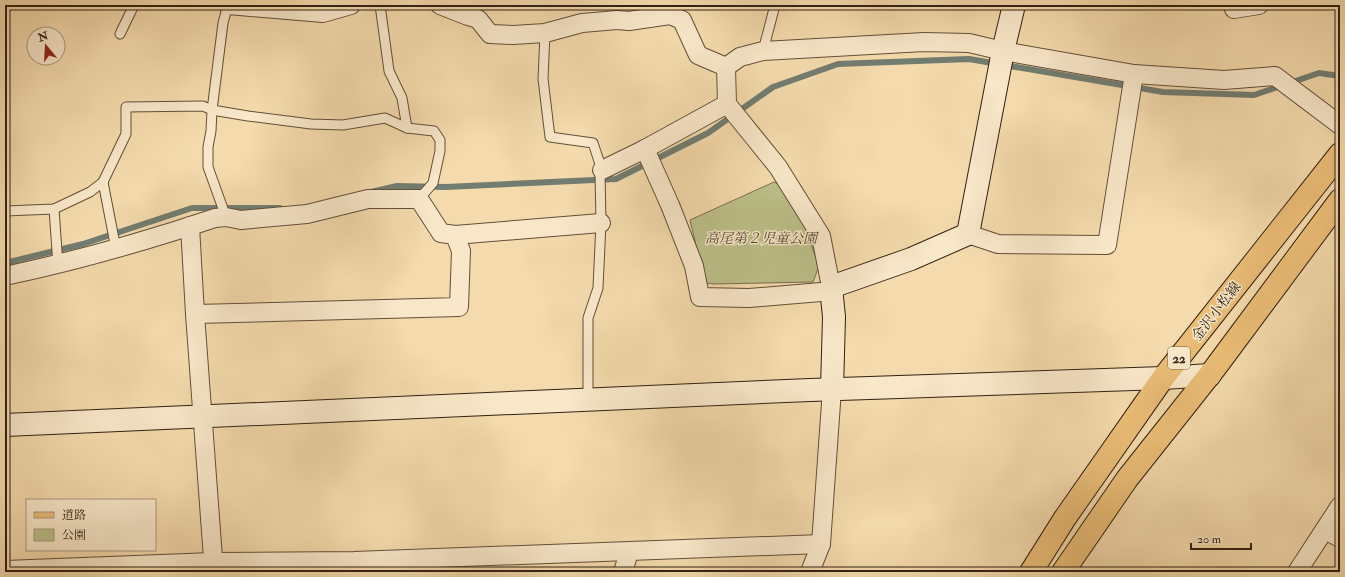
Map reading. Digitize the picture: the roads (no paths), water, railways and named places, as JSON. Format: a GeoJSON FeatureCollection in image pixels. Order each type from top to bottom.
{"type":"FeatureCollection","features":[{"type":"Feature","properties":{"kind":"main road","name":"金沢小松線"},"geometry":{"type":"LineString","coordinates":[[1031,572],[1065,518],[1164,378],[1340,154]]}},
{"type":"Feature","properties":{"kind":"main road","name":"22"},"geometry":{"type":"LineString","coordinates":[[1062,572],[1127,479],[1210,375],[1340,200]]}},
{"type":"Feature","properties":{"kind":"street"},"geometry":{"type":"LineString","coordinates":[[228,5],[292,8],[323,13],[351,5]]}},
{"type":"Feature","properties":{"kind":"street"},"geometry":{"type":"LineString","coordinates":[[440,5],[478,19],[490,34],[513,35],[545,33],[582,23],[617,20],[629,21],[671,8],[682,20],[698,54],[726,67]]}},
{"type":"Feature","properties":{"kind":"street"},"geometry":{"type":"LineString","coordinates":[[968,234],[1003,51],[1014,5]]}},
{"type":"Feature","properties":{"kind":"street"},"geometry":{"type":"LineString","coordinates":[[1233,5],[1234,9],[1259,5]]}},
{"type":"Feature","properties":{"kind":"street"},"geometry":{"type":"LineString","coordinates":[[726,67],[740,57],[763,51],[924,42],[969,43],[1003,51],[1134,74],[1224,80],[1275,76],[1340,125]]}},
{"type":"Feature","properties":{"kind":"street"},"geometry":{"type":"LineString","coordinates":[[726,67],[726,104],[778,167],[821,236],[831,287],[834,317],[832,389],[821,544],[810,572]]}},
{"type":"Feature","properties":{"kind":"street"},"geometry":{"type":"LineString","coordinates":[[645,149],[670,205],[694,266],[700,297],[749,298],[822,292],[831,287],[910,259],[968,234],[998,244],[1107,245],[1134,74]]}},
{"type":"Feature","properties":{"kind":"street"},"geometry":{"type":"LineString","coordinates":[[602,170],[645,149],[726,104]]}},
{"type":"Feature","properties":{"kind":"street"},"geometry":{"type":"LineString","coordinates":[[5,276],[58,265],[116,249],[215,218],[226,217],[241,220],[306,214],[368,199],[419,198],[441,233],[455,235],[601,222]]}},
{"type":"Feature","properties":{"kind":"street"},"geometry":{"type":"LineString","coordinates":[[190,226],[213,567]]}},
{"type":"Feature","properties":{"kind":"street"},"geometry":{"type":"LineString","coordinates":[[195,314],[459,307],[461,251],[455,235]]}},
{"type":"Feature","properties":{"kind":"street"},"geometry":{"type":"LineString","coordinates":[[5,425],[832,389],[1164,378],[1210,375]]}},
{"type":"Feature","properties":{"kind":"street"},"geometry":{"type":"LineString","coordinates":[[1297,572],[1332,534],[1340,506]]}},
{"type":"Feature","properties":{"kind":"street"},"geometry":{"type":"LineString","coordinates":[[5,570],[213,567],[354,567],[628,552],[821,544]]}},
{"type":"Feature","properties":{"kind":"street"},"geometry":{"type":"LineString","coordinates":[[623,572],[628,552]]}},
{"type":"Feature","properties":{"kind":"lane"},"geometry":{"type":"LineString","coordinates":[[120,34],[134,5]]}},
{"type":"Feature","properties":{"kind":"lane"},"geometry":{"type":"LineString","coordinates":[[226,217],[208,166],[208,147],[223,23],[228,5]]}},
{"type":"Feature","properties":{"kind":"lane"},"geometry":{"type":"LineString","coordinates":[[380,5],[389,71],[402,98],[407,128]]}},
{"type":"Feature","properties":{"kind":"lane"},"geometry":{"type":"LineString","coordinates":[[763,51],[775,5]]}},
{"type":"Feature","properties":{"kind":"lane"},"geometry":{"type":"LineString","coordinates":[[545,33],[543,79],[550,137],[593,143],[602,170],[600,172],[601,222],[598,288],[588,318],[588,400]]}},
{"type":"Feature","properties":{"kind":"lane"},"geometry":{"type":"LineString","coordinates":[[5,211],[54,209],[90,192],[103,182],[126,134],[126,107],[203,106],[212,110],[248,116],[311,124],[343,125],[386,118],[407,128],[434,131],[440,140],[440,151],[433,183],[419,198]]}},
{"type":"Feature","properties":{"kind":"lane"},"geometry":{"type":"LineString","coordinates":[[103,182],[116,249]]}},
{"type":"Feature","properties":{"kind":"lane"},"geometry":{"type":"LineString","coordinates":[[54,209],[58,265]]}},
{"type":"Feature","properties":{"kind":"waterway"},"geometry":{"type":"LineString","coordinates":[[371,192],[397,186],[446,187],[616,179],[708,133],[773,87],[838,64],[969,59],[1163,92],[1254,95],[1319,73],[1340,76]]}},
{"type":"Feature","properties":{"kind":"waterway"},"geometry":{"type":"LineString","coordinates":[[5,263],[83,244],[192,208],[280,208]]}},
{"type":"Feature","properties":{"kind":"park label","name":"高尾第２児童公園"},"geometry":{"type":"Point","coordinates":[761,238]}}]}
